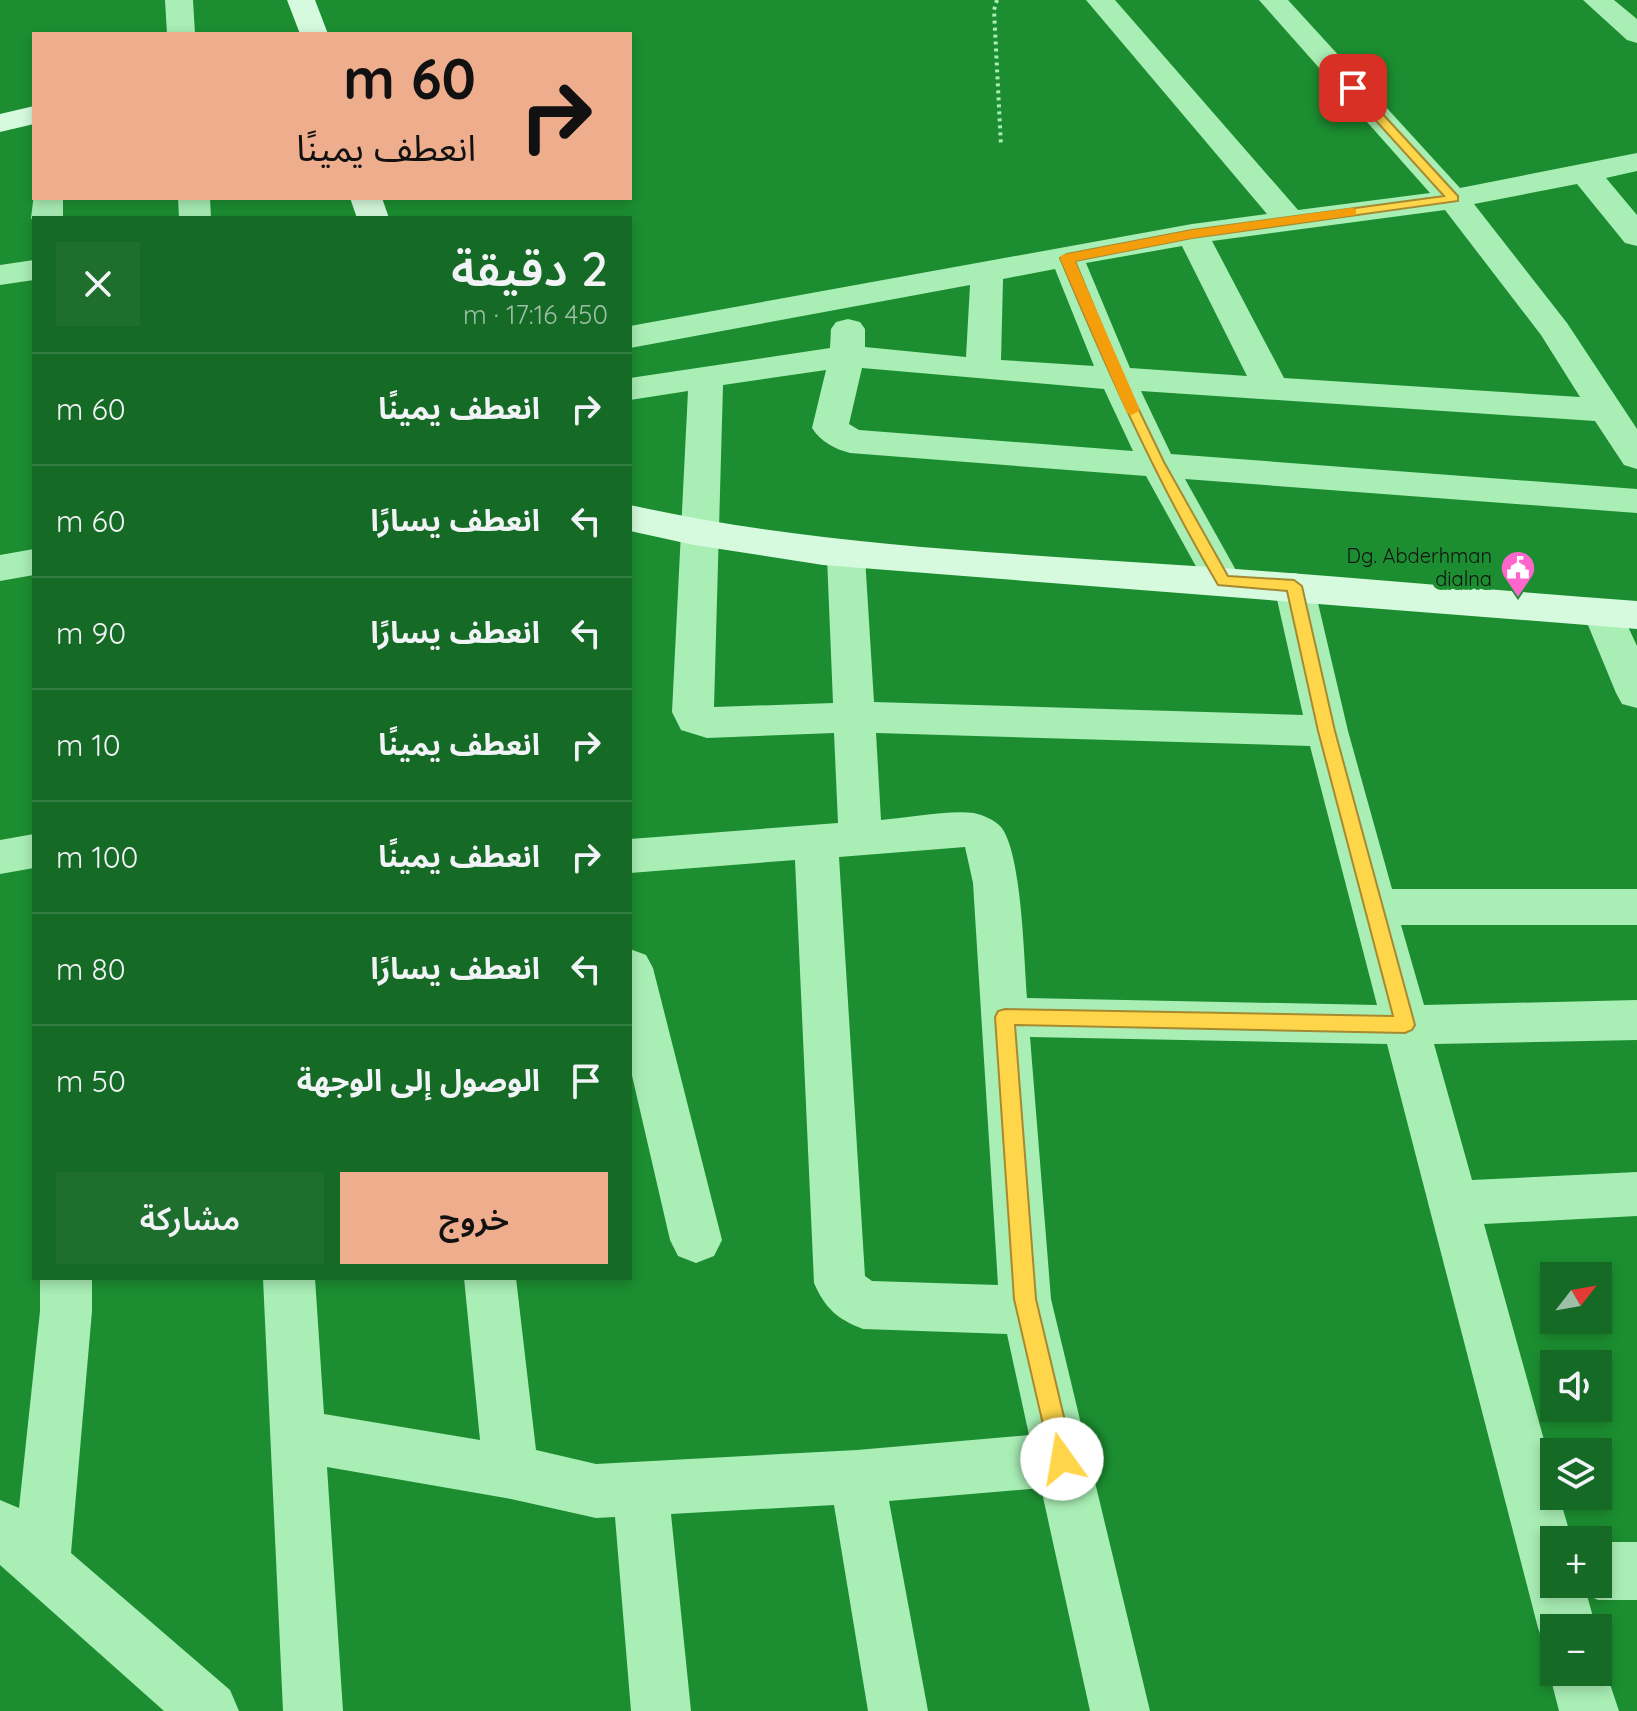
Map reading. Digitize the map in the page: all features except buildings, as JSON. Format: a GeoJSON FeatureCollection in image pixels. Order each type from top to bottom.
{"type":"FeatureCollection","features":[{"type":"Feature","properties":{"kind":"main road"},"geometry":{"type":"LineString","coordinates":[[301,0],[313,32]]}},
{"type":"Feature","properties":{"kind":"main road"},"geometry":{"type":"LineString","coordinates":[[0,123],[32,115]]}},
{"type":"Feature","properties":{"kind":"main road"},"geometry":{"type":"LineString","coordinates":[[632,518],[699,535],[846,557],[1294,586],[1620,614]]}},
{"type":"Feature","properties":{"kind":"street"},"geometry":{"type":"LineString","coordinates":[[179,0],[181,32]]}},
{"type":"Feature","properties":{"kind":"street"},"geometry":{"type":"LineString","coordinates":[[1101,0],[1289,220]]}},
{"type":"Feature","properties":{"kind":"street"},"geometry":{"type":"LineString","coordinates":[[1273,0],[1453,199],[1555,330],[1637,457]]}},
{"type":"Feature","properties":{"kind":"street"},"geometry":{"type":"LineString","coordinates":[[1597,0],[1637,34]]}},
{"type":"Feature","properties":{"kind":"street"},"geometry":{"type":"LineString","coordinates":[[632,337],[851,299],[1192,234],[1453,199],[1637,162]]}},
{"type":"Feature","properties":{"kind":"street"},"geometry":{"type":"LineString","coordinates":[[1585,173],[1637,236]]}},
{"type":"Feature","properties":{"kind":"street"},"geometry":{"type":"LineString","coordinates":[[1192,234],[1272,390]]}},
{"type":"Feature","properties":{"kind":"street"},"geometry":{"type":"LineString","coordinates":[[1067,258],[1117,379],[1157,462],[1223,581]]}},
{"type":"Feature","properties":{"kind":"street"},"geometry":{"type":"LineString","coordinates":[[0,275],[32,270]]}},
{"type":"Feature","properties":{"kind":"street"},"geometry":{"type":"LineString","coordinates":[[983,370],[987,273]]}},
{"type":"Feature","properties":{"kind":"street"},"geometry":{"type":"LineString","coordinates":[[851,299],[847,356],[830,428],[850,441],[1637,501]]}},
{"type":"Feature","properties":{"kind":"street"},"geometry":{"type":"LineString","coordinates":[[632,389],[847,356],[983,370],[1607,410]]}},
{"type":"Feature","properties":{"kind":"street"},"geometry":{"type":"LineString","coordinates":[[706,377],[693,712],[696,719],[707,723],[852,717],[1327,731]]}},
{"type":"Feature","properties":{"kind":"street"},"geometry":{"type":"LineString","coordinates":[[846,557],[852,717],[838,840],[840,1283],[849,1295],[863,1305],[1027,1310]]}},
{"type":"Feature","properties":{"kind":"street"},"geometry":{"type":"LineString","coordinates":[[0,568],[32,562]]}},
{"type":"Feature","properties":{"kind":"street"},"geometry":{"type":"LineString","coordinates":[[1294,586],[1327,731],[1453,1203],[1548,1526]]}},
{"type":"Feature","properties":{"kind":"street"},"geometry":{"type":"LineString","coordinates":[[1620,614],[1637,693]]}},
{"type":"Feature","properties":{"kind":"street"},"geometry":{"type":"LineString","coordinates":[[632,856],[973,830],[985,839],[995,883],[1027,1310],[1120,1711]]}},
{"type":"Feature","properties":{"kind":"street"},"geometry":{"type":"LineString","coordinates":[[0,857],[32,851]]}},
{"type":"Feature","properties":{"kind":"street"},"geometry":{"type":"LineString","coordinates":[[1374,907],[1637,907]]}},
{"type":"Feature","properties":{"kind":"street"},"geometry":{"type":"LineString","coordinates":[[632,976],[696,1240]]}},
{"type":"Feature","properties":{"kind":"street"},"geometry":{"type":"LineString","coordinates":[[1005,1017],[1405,1025],[1637,1020]]}},
{"type":"Feature","properties":{"kind":"street"},"geometry":{"type":"LineString","coordinates":[[1453,1203],[1637,1194]]}},
{"type":"Feature","properties":{"kind":"street"},"geometry":{"type":"LineString","coordinates":[[66,1280],[66,1311],[21,1545],[209,1711]]}},
{"type":"Feature","properties":{"kind":"street"},"geometry":{"type":"LineString","coordinates":[[289,1280],[313,1711]]}},
{"type":"Feature","properties":{"kind":"street"},"geometry":{"type":"LineString","coordinates":[[490,1280],[511,1472]]}},
{"type":"Feature","properties":{"kind":"street"},"geometry":{"type":"LineString","coordinates":[[299,1436],[511,1472],[596,1491],[857,1477],[1062,1459]]}},
{"type":"Feature","properties":{"kind":"street"},"geometry":{"type":"LineString","coordinates":[[857,1477],[898,1711]]}},
{"type":"Feature","properties":{"kind":"street"},"geometry":{"type":"LineString","coordinates":[[640,1487],[661,1711]]}},
{"type":"Feature","properties":{"kind":"street"},"geometry":{"type":"LineString","coordinates":[[1612,1572],[1637,1571]]}},
{"type":"Feature","properties":{"kind":"street"},"geometry":{"type":"LineString","coordinates":[[1582,1686],[1589,1711]]}},
{"type":"Feature","properties":{"kind":"path"},"geometry":{"type":"LineString","coordinates":[[997,0],[994,10],[1001,146]]}},
{"type":"Feature","properties":{"kind":"slow traffic"},"geometry":{"type":"LineString","coordinates":[[1132,410],[1067,258],[1192,234],[1351,212]]}},
{"type":"Feature","properties":{"kind":"place","name":"Dg. Abderhman dialna"},"geometry":{"type":"Point","coordinates":[1518,599]}},
{"type":"Feature","properties":{"kind":"route"},"geometry":{"type":"LineString","coordinates":[[1062,1459],[1025,1299],[1005,1017],[1405,1025],[1327,731],[1294,586],[1223,581],[1157,462],[1117,379],[1067,258],[1192,234],[1453,199],[1353,88]]}}]}
